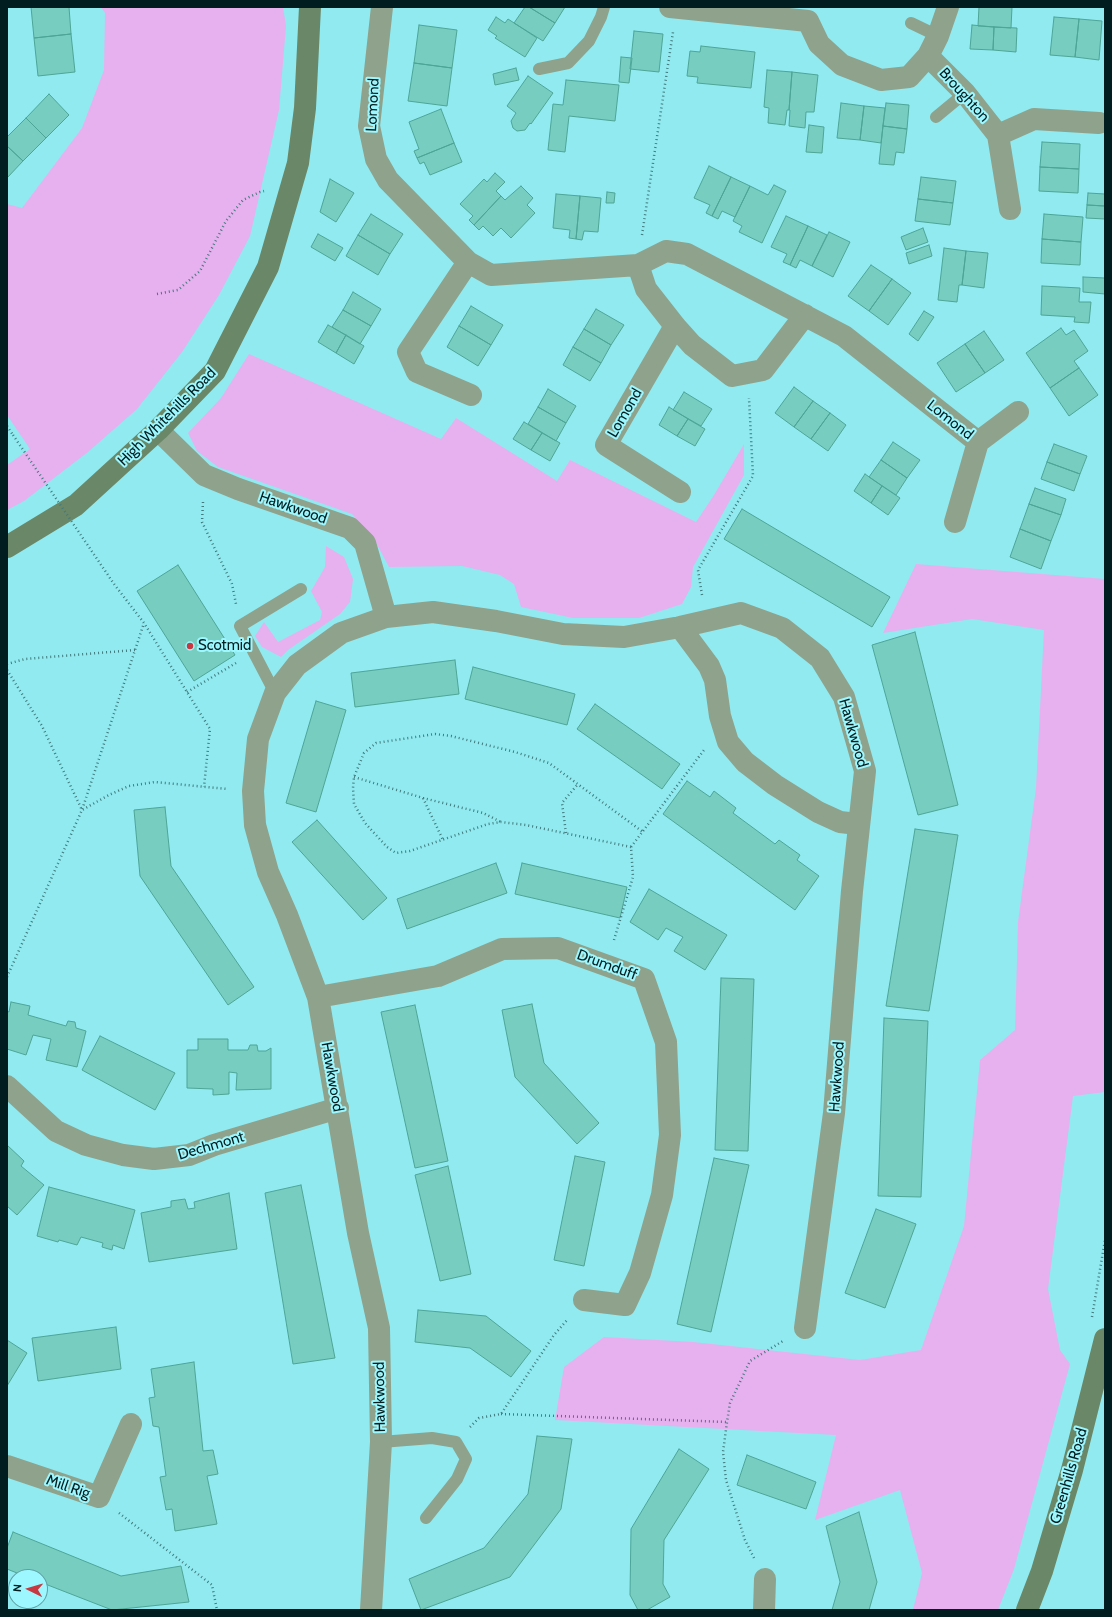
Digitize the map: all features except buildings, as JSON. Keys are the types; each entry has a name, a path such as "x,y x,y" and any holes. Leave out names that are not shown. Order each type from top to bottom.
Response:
{"street":[{"name":"High Whitehills Road","path":"7,547 76,505 158,430 215,371 268,267 298,164 305,108 310,7"},
{"name":"Lomond","path":"382,7 369,126 376,159 388,180 468,262 491,275 638,265 666,251 687,254 844,336 978,442"},
{"name":"Broughton","path":"676,8 812,14 819,44 842,65 881,80 909,77 928,56 938,36 948,7"},
{"name":"Broughton","path":"928,56 965,93 998,135 1010,209"},
{"name":"Broughton","path":"998,135 1034,119 1099,122"},
{"path":"468,262 408,352 417,372 471,395"},
{"path":"638,265 646,289 675,326 692,344 732,376 764,370 805,315"},
{"name":"Lomond","path":"675,326 606,445 680,492"},
{"name":"Lomond","path":"955,522 978,442 1018,412"},
{"name":"Hawkwood","path":"158,430 204,474 238,489 350,528 365,543 386,617"},
{"name":"Hawkwood","path":"372,1610 381,1442 379,1328 358,1233 318,997 287,916 268,872 255,825 253,790 258,739 275,693 297,665 341,632 386,617 433,612 496,621 563,634 624,637 680,627 741,613 782,628 820,658 844,697 865,771 858,824 834,1113 806,1328"},
{"path":"680,627 709,666 715,680 720,716 728,742 745,762 775,785 818,812 840,822 858,824"},
{"name":"Drumduff","path":"318,997 438,976 502,949 558,948 644,979 666,1042 670,1135 662,1195 640,1273 625,1305 584,1300"},
{"name":"Dechmont","path":"7,1086 56,1131 86,1145 123,1155 154,1159 189,1155 214,1145 338,1108"},
{"name":"Greenhills Road","path":"1027,1610 1042,1571 1072,1470 1105,1339"},
{"name":"Mill Rig","path":"7,1466 99,1498 131,1424"},
{"path":"764,1610 765,1579"}],"lane":[{"path":"540,69 568,63 589,41 601,17 604,7"},
{"path":"911,23 938,36"},
{"path":"936,117 965,93"},
{"path":"275,693 240,626 300,589"},
{"path":"381,1442 432,1438 456,1442 466,1459 457,1479 426,1518"}],"path":[{"path":"638,265 676,8"},
{"path":"157,294 178,290 200,271 226,221 243,200 260,192 290,190"},
{"path":"706,621 698,570 753,476 748,373"},
{"path":"7,426 114,584 144,623 210,729 204,787"},
{"path":"204,474 202,522 232,584 240,626"},
{"path":"7,977 82,810 144,623"},
{"path":"7,664 25,659 135,650"},
{"path":"187,692 254,653"},
{"path":"7,670 42,726 82,810"},
{"path":"607,966 633,877 631,847 713,738 720,716"},
{"path":"631,847 526,825 501,822 488,824 410,851 396,853 387,847 365,823 354,804 354,778 364,753 376,743 434,734 466,739 549,763 643,832"},
{"path":"354,778 423,798 483,813 501,822"},
{"path":"82,810 129,786 155,782 253,790"},
{"path":"566,833 562,803 578,784"},
{"path":"423,798 443,840"},
{"path":"501,1414 554,1335 584,1300"},
{"path":"765,1579 745,1540 726,1480 723,1452 730,1403 750,1361 806,1328"},
{"path":"456,1442 479,1418 501,1414 727,1422"},
{"path":"99,1498 212,1585 217,1610"}],"shaded area":[{"path":"101,7 283,7 286,26 279,110 250,236 219,295 182,352 137,409 88,452 24,501 7,510 7,465 30,449 7,415 7,204 22,208 82,128 104,70 105,13"},
{"path":"249,354 441,439 456,418 557,481 570,460 696,522 744,444 744,475 693,567 691,587 682,604 639,618 573,618 521,607 514,584 500,575 462,566 389,567 373,537 352,514 218,467 197,451 188,433 221,398"},
{"path":"326,546 344,557 353,579 350,602 340,614 288,650 281,657 262,647 255,636 264,622 278,642 320,620 322,612 311,591 325,567"},
{"path":"916,564 1105,579 1105,1092 1073,1096 1048,1289 1060,1350 1070,1364 1014,1569 998,1610 913,1610 922,1573 900,1490 815,1520 836,1435 555,1420 564,1367 604,1337 693,1342 860,1360 921,1350 964,1226 980,1060 1015,1030 1018,922 1036,788 1044,630 972,619 883,633"}],"place":[{"name":"Scotmid","path":"190,646"}]}
